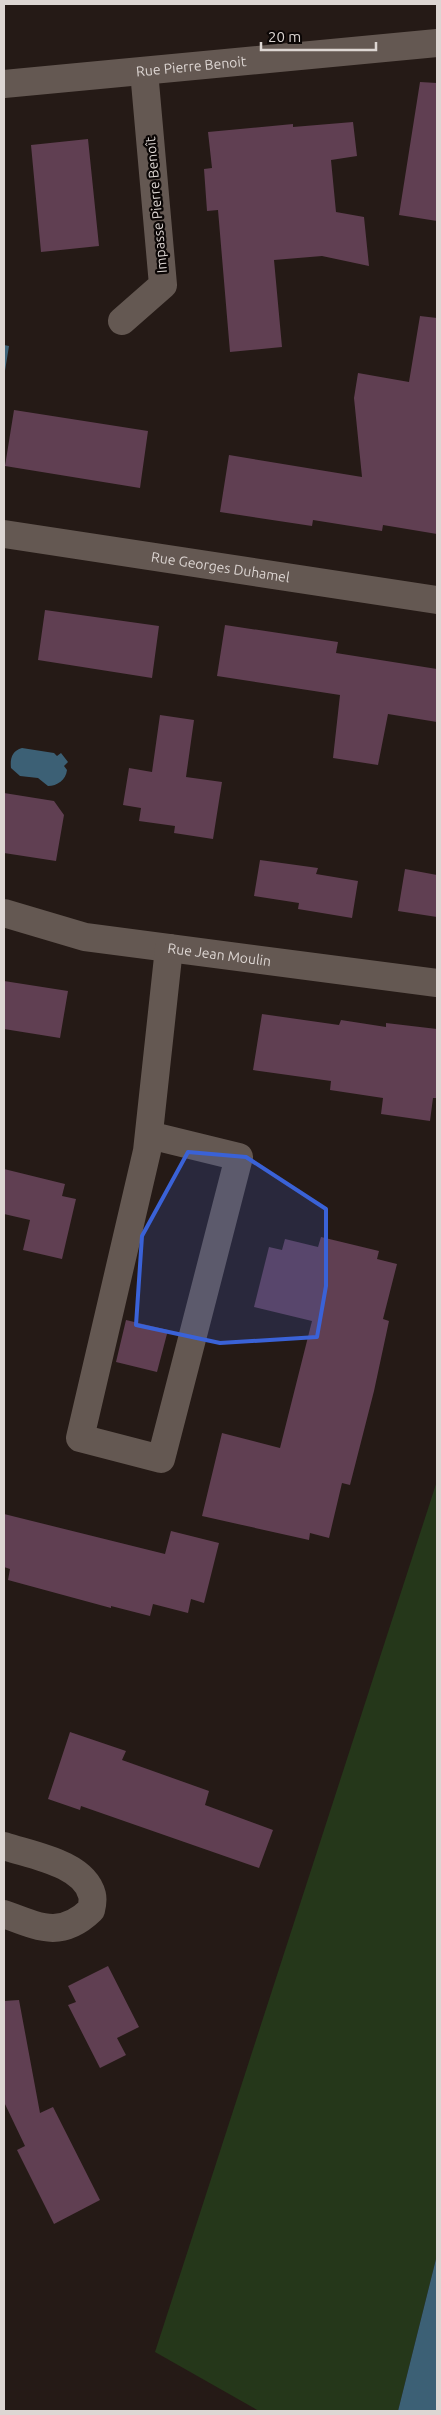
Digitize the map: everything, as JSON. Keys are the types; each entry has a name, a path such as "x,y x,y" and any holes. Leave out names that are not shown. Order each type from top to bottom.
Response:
{"street":[{"name":"Rue Pierre Benoit","path":"4,84 437,43"},
{"name":"Impasse Pierre Benoît","path":"122,321 163,285 144,70"},
{"name":"Rue Georges Duhamel","path":"4,534 437,600"},
{"name":"Rue Jean Moulin","path":"4,913 85,937 437,983"},
{"path":"149,1135 239,1157 161,1459 80,1438 149,1135 169,948"},
{"path":"4,1846 68,1867 84,1880 92,1895 92,1910 80,1922 64,1928 46,1929 4,1914"}],"highlighted area":[{"path":"188,1152 246,1157 326,1209 326,1286 317,1337 220,1343 136,1325 142,1236"}],"green space":[{"path":"437,1481 437,2255 398,2411 259,2411 155,2352"}],"water":[{"path":"4,345 9,346 4,377"},
{"path":"22,748 54,753 57,756 61,753 68,762 64,766 67,770 63,779 58,784 48,786 38,778 20,776 11,768 11,761 12,755"},
{"path":"437,2255 437,2411 398,2411"}],"building":[{"path":"420,82 437,83 437,221 399,215"},
{"path":"353,122 357,156 331,160 336,212 364,217 369,266 322,256 274,260 282,347 230,352 218,210 207,211 204,169 212,168 208,132 293,124 293,127"},
{"path":"88,139 99,246 41,252 31,145"},
{"path":"420,316 437,318 437,534 383,525 382,531 313,520 312,526 220,512 229,455 362,477 354,398 358,373 409,382"},
{"path":"14,410 148,431 140,488 5,466"},
{"path":"45,610 159,626 152,678 38,660"},
{"path":"225,625 338,642 336,653 437,669 437,722 388,714 378,765 333,758 340,695 217,676"},
{"path":"160,715 194,720 186,777 222,782 213,839 174,833 175,826 139,821 141,808 123,805 129,768 152,772"},
{"path":"4,793 54,801 64,815 56,861 4,853"},
{"path":"260,860 318,868 316,874 358,881 352,918 298,909 299,903 254,896"},
{"path":"405,869 437,875 437,917 398,911"},
{"path":"4,981 68,991 60,1038 4,1029"},
{"path":"262,1014 339,1025 341,1020 386,1027 386,1023 437,1029 437,1098 433,1098 430,1121 381,1114 383,1098 330,1090 331,1081 253,1070"},
{"path":"4,1169 65,1184 62,1196 76,1199 62,1259 23,1250 30,1220 4,1214"},
{"path":"321,1237 379,1251 377,1259 397,1264 383,1319 389,1321 374,1391 350,1485 342,1483 329,1538 310,1533 309,1540 202,1516 222,1433 280,1448 312,1321 254,1307 269,1247 282,1250 285,1239 318,1247"},
{"path":"126,1320 168,1330 157,1372 116,1362"},
{"path":"4,1514 165,1554 171,1531 219,1543 204,1603 191,1599 188,1613 153,1604 150,1616 111,1606 111,1608 8,1580 10,1569 4,1567"},
{"path":"70,1732 126,1751 122,1760 209,1791 205,1805 273,1830 259,1868 81,1806 80,1810 48,1799"},
{"path":"108,1966 139,2027 117,2038 126,2055 100,2068 68,2005 76,2002 68,1986"},
{"path":"19,2000 40,2113 53,2107 100,2200 54,2224 17,2150 25,2146 4,2102 4,2001"}]}
